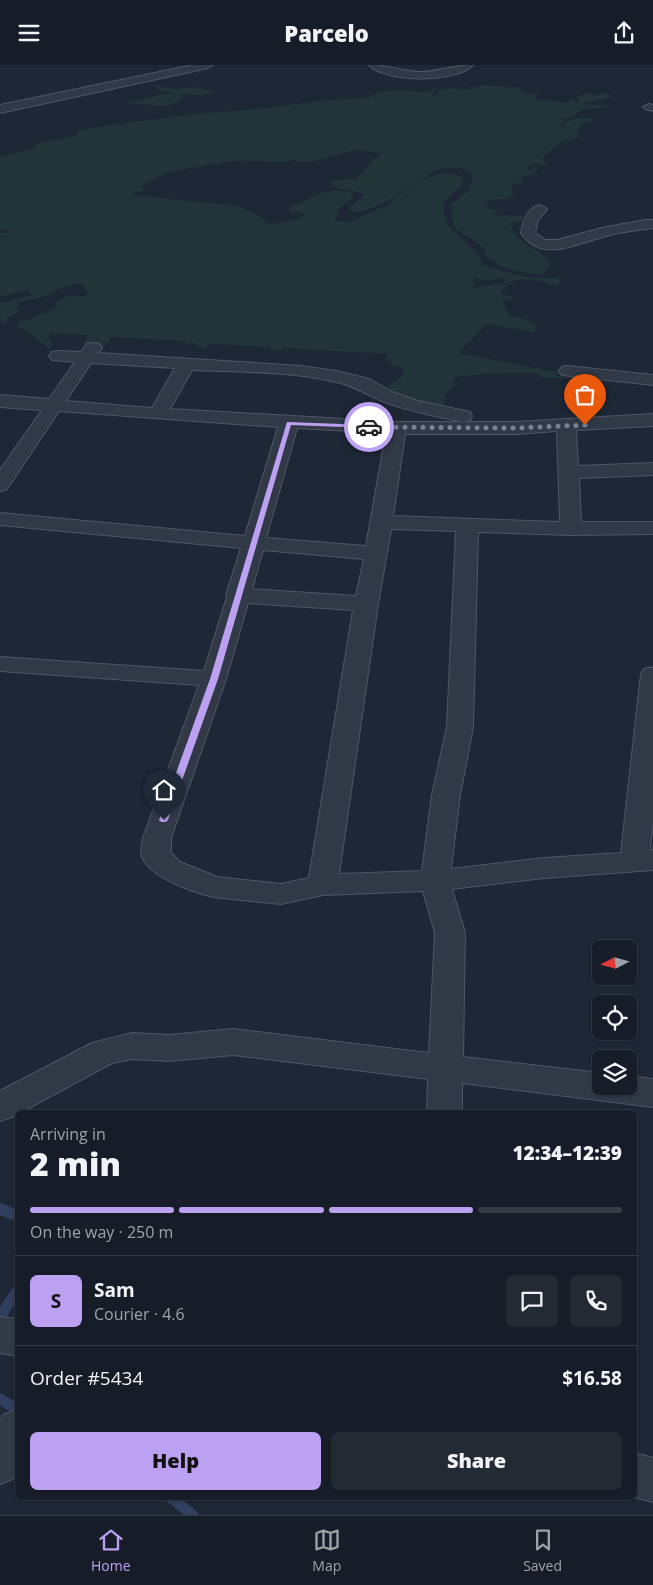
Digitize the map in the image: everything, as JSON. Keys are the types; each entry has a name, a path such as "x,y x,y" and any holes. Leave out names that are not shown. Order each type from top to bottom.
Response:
{"street":[{"path":"173,65 185,71"},
{"path":"0,109 208,65"},
{"path":"374,65 390,72 418,74 451,72 468,65"},
{"path":"540,209 531,219 528,233 532,239 550,245 599,233 653,224"},
{"path":"58,356 90,353 184,359 204,365 336,375 363,383 413,406 453,415 484,418 546,417 605,423"},
{"path":"0,485 90,353"},
{"path":"158,414 184,359"},
{"path":"568,371 653,380"},
{"path":"0,401 289,423 396,428 566,426 653,420"},
{"path":"289,423 237,595 214,679 157,838 156,856 170,869 213,887 281,894 323,885 435,881 644,860 653,674"},
{"path":"566,426 571,529"},
{"path":"323,885 374,553 382,522 396,428"},
{"path":"568,472 653,469"},
{"path":"0,519 374,553"},
{"path":"382,522 571,529 653,527"},
{"path":"444,1110 450,933 435,881 446,795 460,727 467,526"},
{"path":"237,595 366,604"},
{"path":"0,664 214,679"},
{"path":"0,1107 104,1052 132,1047 169,1048 233,1042 653,1093"},
{"path":"0,1335 15,1338"},
{"path":"0,1463 15,1436"},
{"path":"637,1475 653,1479"}],"green space":[{"path":"482,85 522,88 525,90 520,89 522,92 540,95 533,99 569,103 571,100 579,102 578,96 587,93 597,95 602,93 616,96 582,104 608,107 578,110 581,111 573,117 560,119 567,120 558,125 565,128 564,123 576,118 592,118 594,121 583,123 576,132 580,135 578,136 580,138 563,142 549,151 541,160 546,161 546,165 532,164 535,166 529,166 527,168 529,170 539,167 533,174 522,177 522,181 512,185 514,187 511,190 512,193 516,194 515,196 507,197 509,199 488,200 486,204 489,207 488,209 497,210 493,215 523,216 523,221 509,223 518,238 548,259 549,266 551,266 546,269 546,272 543,271 545,273 524,273 500,266 493,259 489,259 483,247 456,229 452,220 452,204 471,188 469,186 473,177 471,173 462,169 462,167 446,168 433,172 380,205 359,212 350,211 349,208 364,195 363,193 338,188 330,183 333,180 356,179 381,153 355,150 313,162 296,162 297,160 290,160 291,162 236,161 207,165 169,172 141,186 146,191 131,195 238,206 267,221 266,223 276,223 292,221 306,214 291,211 288,208 319,194 343,191 352,193 354,197 337,210 339,213 334,221 348,222 391,204 389,203 414,185 434,175 443,173 453,174 462,178 462,185 444,201 445,217 449,227 473,249 484,265 520,276 555,278 561,281 558,286 532,280 513,281 508,284 503,283 505,279 501,278 492,279 492,281 473,279 475,281 473,283 474,286 470,289 492,285 506,285 500,290 500,293 514,298 502,300 509,316 529,320 531,323 536,324 537,329 532,332 486,324 458,354 565,374 553,376 574,378 540,378 539,373 517,373 454,378 455,380 451,382 455,385 444,396 445,405 428,405 389,392 388,386 401,378 404,369 391,364 392,361 387,361 388,354 283,348 282,351 270,350 271,347 208,344 206,348 195,346 196,343 186,343 186,341 111,337 104,348 94,348 84,352 84,343 89,335 51,333 48,338 53,344 49,349 29,332 16,326 23,320 27,321 58,307 56,303 71,295 84,297 89,292 84,289 86,288 84,287 85,285 76,283 48,294 54,296 19,302 16,308 20,310 6,319 5,323 0,321 0,302 9,302 29,296 31,294 28,291 32,290 0,296 0,233 9,232 7,230 0,230 0,157 35,148 39,143 75,136 79,131 90,128 202,113 259,109 327,100 371,98 368,96 391,91 429,92 430,89 436,91 430,94 439,96 437,91 448,88 474,90 467,87"},
{"path":"153,86 175,89 196,87 216,92 201,95 180,94 183,98 170,105 126,103 162,95 177,94 162,91"}],"waterway":[{"path":"0,1209 15,1215"},
{"path":"0,1317 15,1294"},
{"path":"0,1399 15,1408"},
{"path":"174,1500 193,1515"}],"way so far":[{"path":"369,427 516,428 585,425"}],"route":[{"path":"164,820 214,679 237,595 289,423 369,427"}]}
